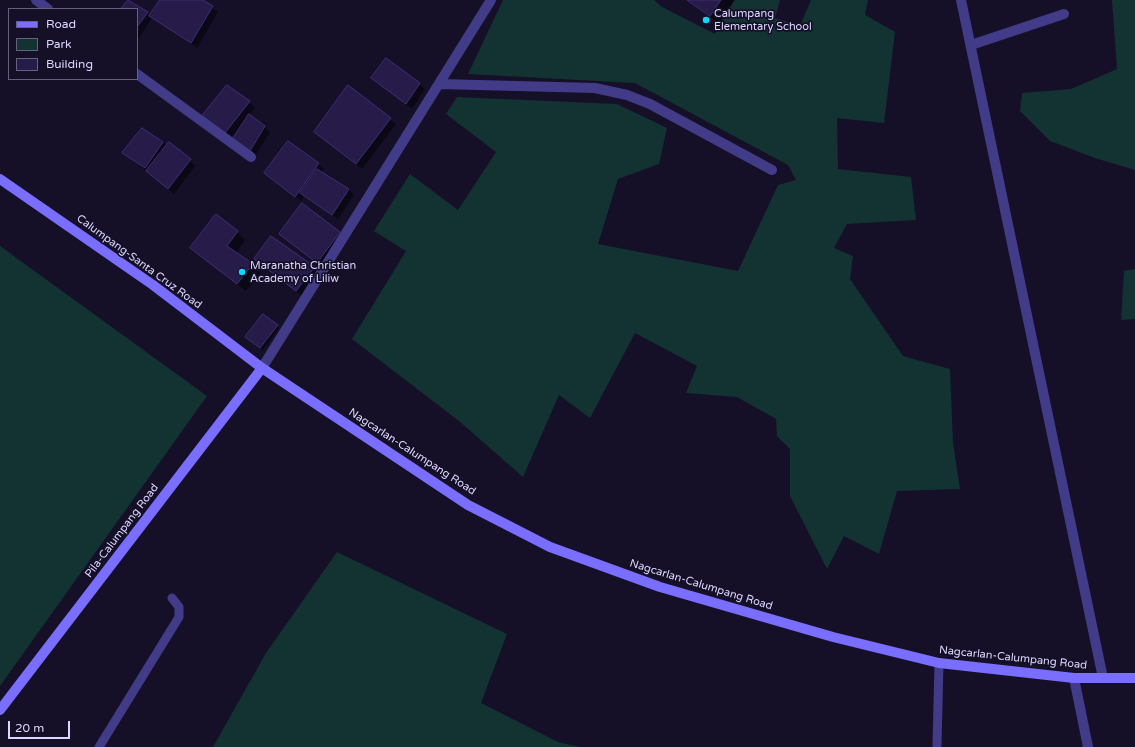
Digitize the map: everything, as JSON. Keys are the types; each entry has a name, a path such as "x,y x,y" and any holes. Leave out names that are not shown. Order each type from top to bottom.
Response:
{"main road":[{"name":"Calumpang-Santa Cruz Road","path":"0,179 153,285 262,368"},
{"name":"Nagcarlan-Calumpang Road","path":"262,368 468,505 550,547 660,587 833,637 939,663 1074,678 1135,678"},
{"name":"Pila-Calumpang Road","path":"0,710 262,368"}],"street":[{"path":"36,0 47,8"},
{"path":"262,368 491,0"},
{"path":"961,0 1103,678"},
{"path":"971,46 1064,14"},
{"path":"138,75 251,157"},
{"path":"439,84 595,88 627,95 650,104 772,170"},
{"path":"1074,678 1088,747"}],"lane":[{"path":"99,747 179,617 179,607 172,598"},
{"path":"937,745 939,663"}],"green space":[{"path":"503,0 654,0 662,7 715,34 734,0 780,0 775,18 800,26 811,0 868,0 865,15 895,32 884,123 837,118 838,169 911,177 916,220 847,224 834,248 853,256 850,279 903,356 950,369 953,443 960,489 897,491 879,554 844,536 827,569 790,496 790,449 777,436 776,419 737,397 686,393 697,366 635,333 590,418 559,395 523,477 459,421 352,339 406,251 374,231 410,174 458,210 496,152 446,114 457,97 617,104 667,128 659,164 618,179 598,244 738,271 778,185 796,180 788,165 635,83 468,74"},
{"path":"1112,0 1135,0 1135,170 1095,158 1050,141 1020,111 1022,93 1071,89 1117,69"},
{"path":"0,246 207,396 0,686"},
{"path":"1135,269 1135,319 1121,320 1124,271"},
{"path":"337,552 507,634 481,703 558,742 580,747 213,747 266,653"}],"building":[{"path":"128,0 148,12 138,26 138,8 122,8"},
{"path":"160,0 203,0 213,6 191,43 149,16"},
{"path":"687,0 721,0 710,16"},
{"path":"386,58 420,83 406,104 371,78"},
{"path":"227,85 250,101 225,133 202,116"},
{"path":"348,85 391,118 356,164 314,132"},
{"path":"249,114 265,126 250,151 232,140"},
{"path":"142,128 163,142 145,168 122,153"},
{"path":"288,141 319,163 295,197 264,173"},
{"path":"169,142 191,159 168,189 146,171"},
{"path":"317,169 349,189 332,215 300,193"},
{"path":"302,203 340,232 317,263 279,234"},
{"path":"216,214 238,231 227,246 253,264 237,284 190,248"},
{"path":"271,236 315,267 296,291 254,259"},
{"path":"263,314 278,325 260,348 245,337"}],"place":[{"name":"Calumpang Elementary School","path":"706,20"},
{"name":"Maranatha Christian Academy of Liliw","path":"242,272"}]}
